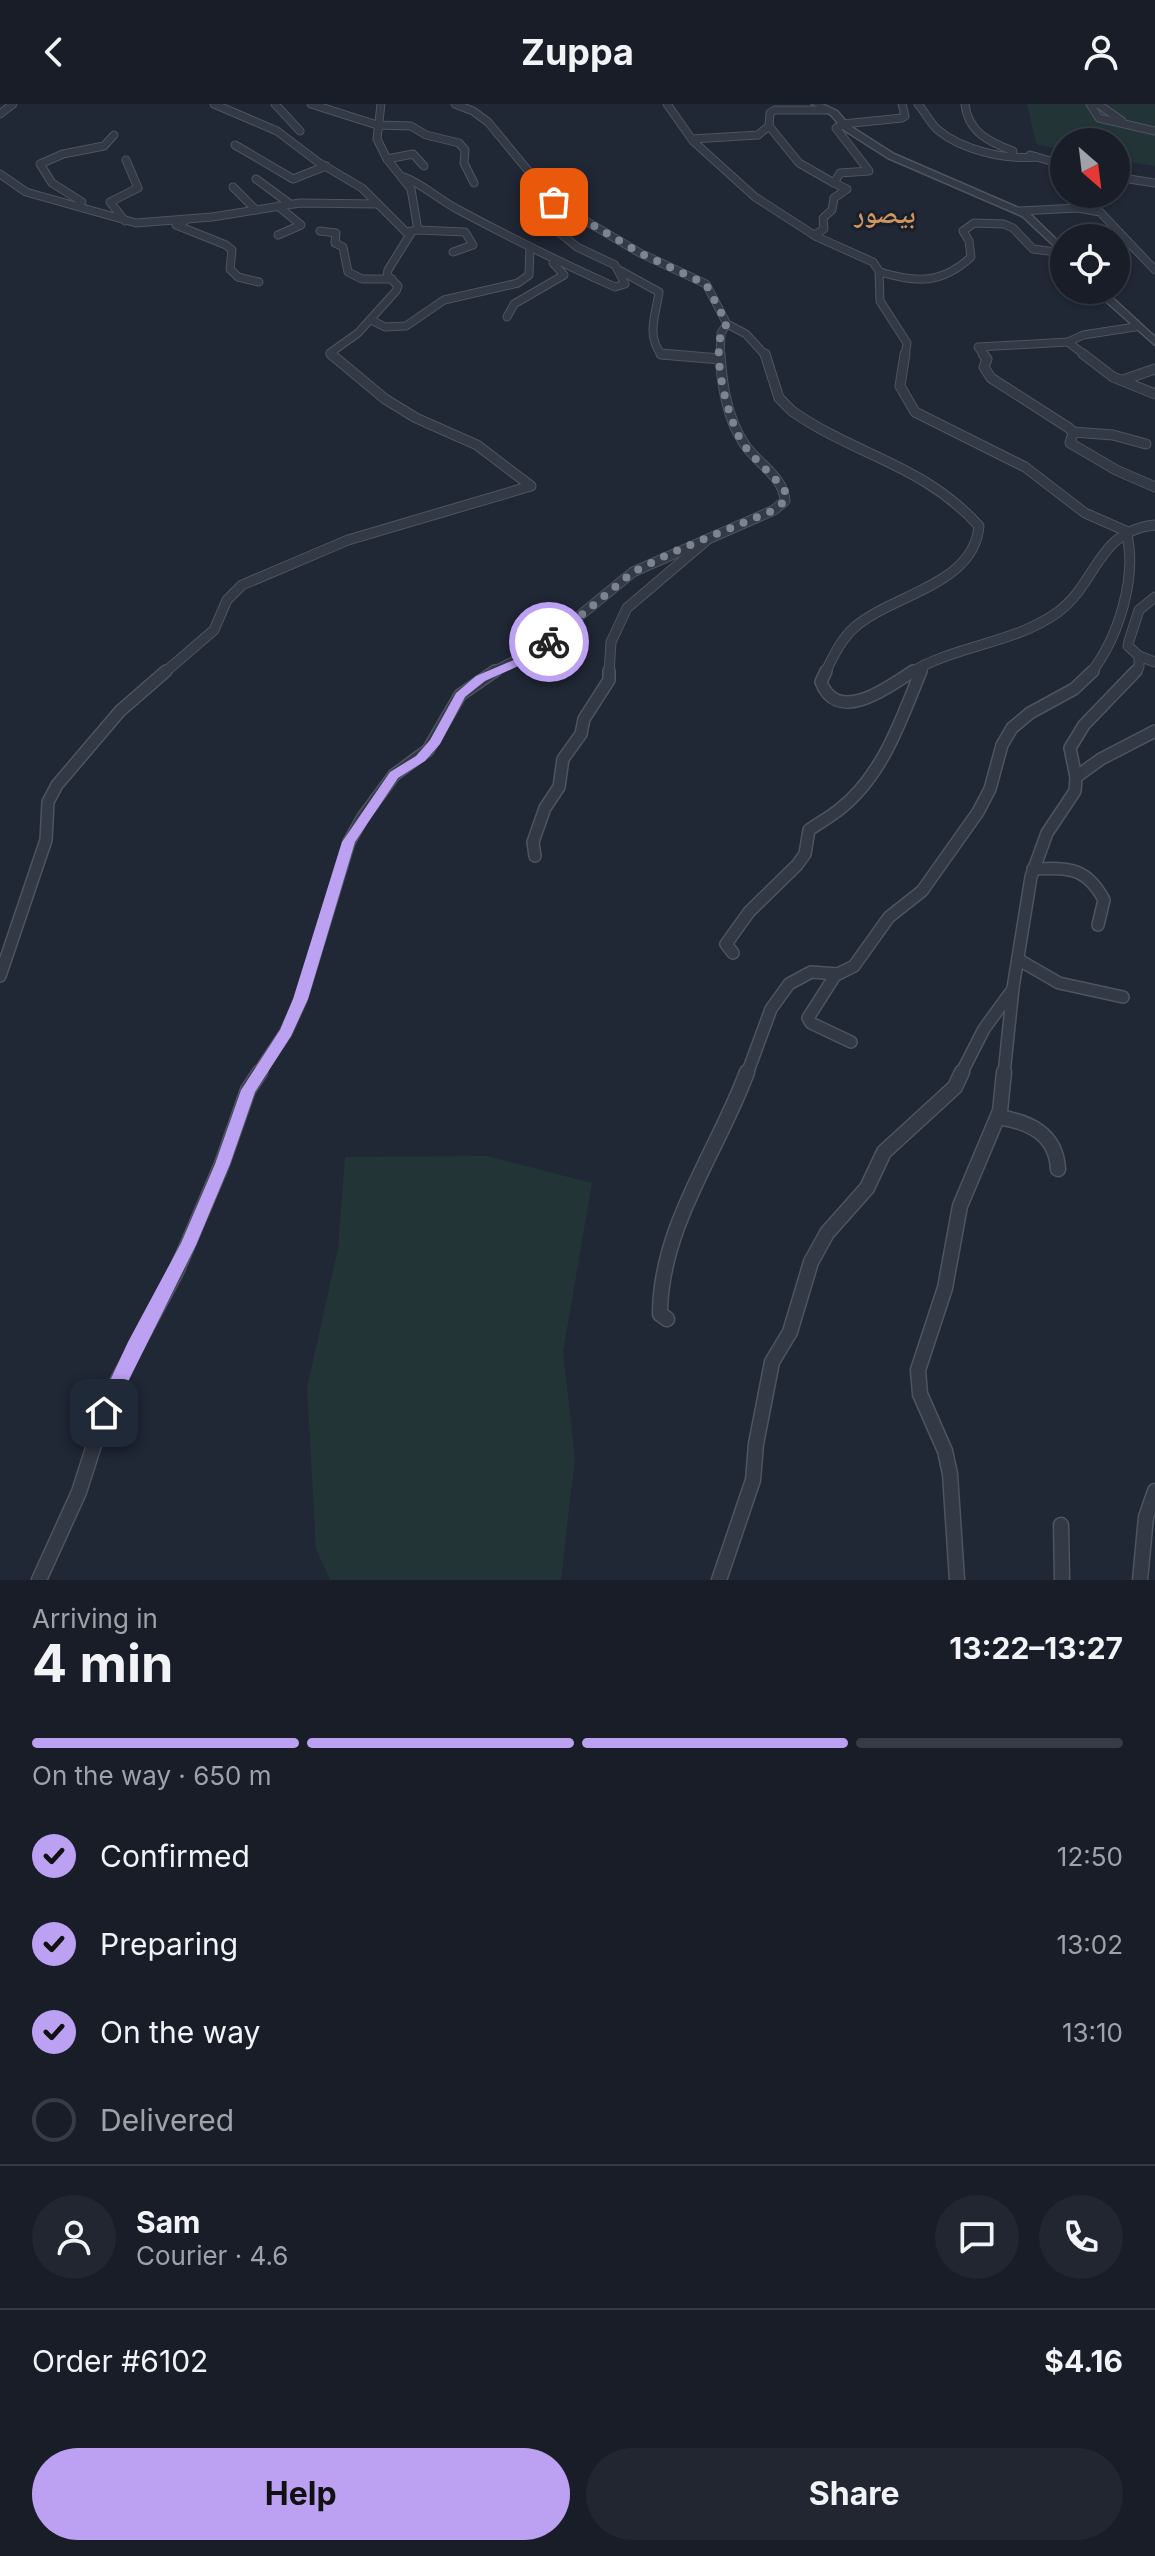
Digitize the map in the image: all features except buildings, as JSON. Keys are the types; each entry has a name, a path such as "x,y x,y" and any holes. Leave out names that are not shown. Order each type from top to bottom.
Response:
{"street":[{"path":"0,114 13,104"},
{"path":"214,104 271,127 353,182 390,213 406,232 465,232 473,245 453,252"},
{"path":"275,104 300,131"},
{"path":"311,104 377,125 401,124 459,143 465,150 464,163 474,183"},
{"path":"0,976 46,840 48,802 57,785 120,711 214,630 227,600 242,585 296,564 335,544 531,486 477,445 416,418 385,399 330,353 371,320 396,291 398,286 387,275 388,270 415,231 415,199 404,177 387,159 377,139 381,104"},
{"path":"455,104 473,111 488,122 554,202 640,253 706,284 727,324"},
{"path":"667,104 692,139 749,192 814,235 865,257 880,272 911,281 939,281 971,257 968,239 963,231 968,225 978,223 1007,225 1033,249 1050,251"},
{"path":"816,104 833,109 843,124 902,161 1019,211 1035,221 1050,238"},
{"path":"834,183 842,172 869,171 854,151 844,144 836,128 843,124 902,118 905,116 902,104"},
{"path":"918,104 936,128 950,137 1000,154 1036,157"},
{"path":"965,104 967,120 979,135 1006,148 1050,161"},
{"path":"1090,104 1097,117 1155,131"},
{"path":"1098,104 1129,125"},
{"path":"814,235 824,229 823,218 832,210 834,198 847,189 799,163 769,126 770,113 775,110 833,109"},
{"path":"692,139 760,134 769,126"},
{"path":"91,210 52,183 40,164 63,154 104,146 114,135"},
{"path":"235,145 293,179 326,166"},
{"path":"387,159 413,154 424,166"},
{"path":"126,160 138,188 110,202 126,221"},
{"path":"0,174 26,192 126,221 185,220 290,204 377,204"},
{"path":"404,177 421,184 447,204 530,248 615,287 625,284 619,270"},
{"path":"256,179 290,204"},
{"path":"1130,179 1155,183"},
{"path":"233,187 256,210"},
{"path":"278,206 301,225 278,235"},
{"path":"1019,211 1074,208 1097,211 1105,215 1155,270"},
{"path":"533,211 577,247 611,262 619,270 659,292 651,333 654,346 661,354 720,359"},
{"path":"185,220 176,225 193,235 223,242 232,250 230,269 238,277 259,282"},
{"path":"320,231 336,233 335,243 343,247 348,272 362,279 392,279"},
{"path":"371,320 385,327 406,326 444,300 518,283 529,275 530,248"},
{"path":"507,317 514,304 565,274 540,253"},
{"path":"1140,257 1155,256"},
{"path":"880,272 878,296 907,343 899,381 908,405 927,419 1025,467 1085,513 1126,531 1155,525"},
{"path":"1112,304 1155,342"},
{"path":"39,1580 79,1492 110,1395 188,1245 222,1164 248,1090 286,1032 301,999 349,842 363,817 394,775 428,750 460,695 481,678 539,649 633,572 774,510 785,501 786,493 740,440 724,392 720,336 727,324"},
{"path":"727,324 737,326 763,352 770,363 777,397 789,410 850,443 922,475 938,486 979,526 979,540 959,566 856,626 839,646 821,682 823,690 831,697 860,701 924,664 1017,631 1057,612 1074,597 1126,531"},
{"path":"1135,327 1083,335 1068,342 978,347 987,360 984,367 991,378 1073,432 1113,435 1146,444"},
{"path":"1068,342 1109,374 1155,394"},
{"path":"1123,380 1155,369"},
{"path":"1073,432 1068,439 1072,444 1116,470 1155,487"},
{"path":"667,1319 660,1314 658,1302 669,1256 707,1155 740,1092 759,1033 777,999 794,979 811,971 836,974 852,968 878,937 892,914 918,897 988,794 1005,737 1022,719 1063,697 1092,673 1118,615 1131,560 1131,544 1126,531"},
{"path":"535,856 533,842 536,831 545,808 559,787 563,759 581,734 584,719 609,680 611,642 627,608 711,537"},
{"path":"1155,597 1139,610 1128,646 1139,656 1155,662"},
{"path":"957,1580 950,1474 945,1451 920,1394 918,1370 945,1288 960,1206 998,1117 1013,988 1033,869 1047,833 1075,791 1076,777 1070,748 1081,726 1132,678 1139,667 1139,656"},
{"path":"733,953 726,944 733,931 797,865 805,854 809,830 843,807 872,776 886,754 924,664"},
{"path":"1076,777 1101,759 1155,731"},
{"path":"1033,869 1075,870 1092,877 1104,900 1098,925"},
{"path":"1019,960 1059,983 1123,997"},
{"path":"836,974 809,1021 851,1042"},
{"path":"719,1580 753,1480 756,1444 772,1362 790,1332 811,1262 827,1233 867,1188 884,1152 955,1087 984,1029 1013,988"},
{"path":"998,1117 1043,1131 1059,1159 1058,1169"},
{"path":"1140,1580 1146,1517 1155,1491"},
{"path":"1061,1525 1062,1580"}],"shaded area":[{"path":"1027,104 1155,104 1155,166 1130,162 1130,128 1050,128 1050,147 1036,144"},
{"path":"487,1156 592,1183 563,1352 575,1458 561,1580 330,1580 316,1549 307,1388 338,1248 345,1157"}],"way so far":[{"path":"549,642 633,572 774,510 785,501 786,493 740,440 719,374 719,342 722,328 727,324 706,284 668,269 554,202"}],"district":[{"name":"بيصور","path":"885,214"}],"route":[{"path":"104,1413 134,1347 176,1272 222,1164 248,1090 286,1032 301,999 349,842 363,817 394,775 420,758 435,742 460,695 481,678 520,661 549,642"}]}
